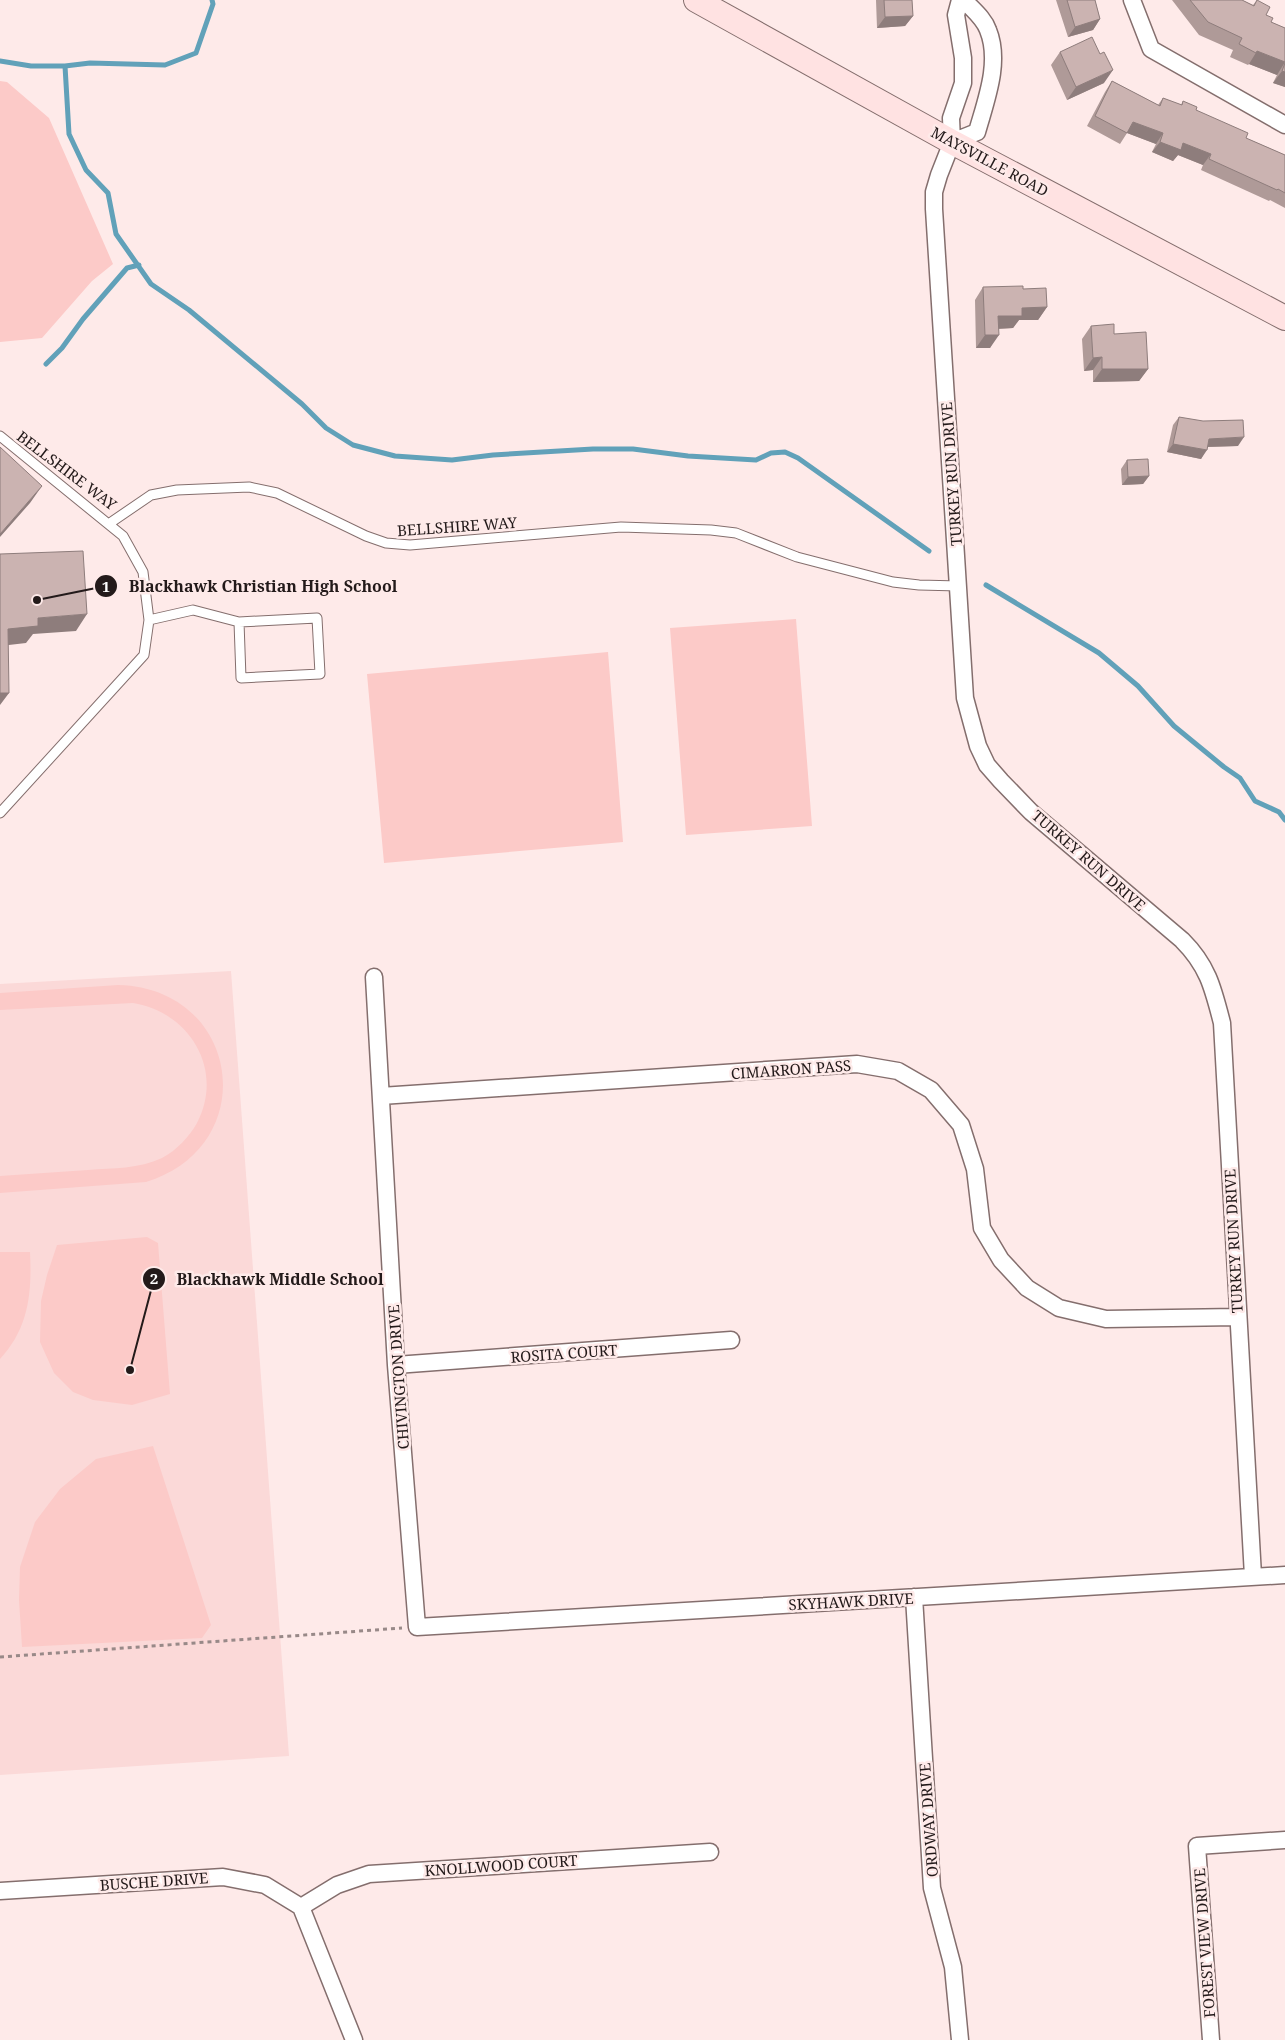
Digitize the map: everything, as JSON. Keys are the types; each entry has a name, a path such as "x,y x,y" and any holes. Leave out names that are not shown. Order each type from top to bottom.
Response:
{"main road":[{"name":"MAYSVILLE ROAD","path":"696,0 952,142 1285,318"}],"street":[{"path":"960,0 956,15 963,58 963,82 951,118 952,142 977,132 993,65 992,45 988,29 964,0"},
{"path":"1132,0 1151,49 1285,125"},
{"name":"TURKEY RUN DRIVE","path":"952,142 938,175 934,192 934,209 965,698 978,746 987,765 1031,812 1182,940 1196,954 1207,972 1222,1023 1253,1576"},
{"name":"CHIVINGTON DRIVE","path":"374,978 396,1365 417,1627"},
{"name":"CIMARRON PASS","path":"381,1096 857,1064 898,1072 930,1090 962,1125 975,1169 982,1228 1000,1260 1027,1288 1059,1308 1106,1319 1237,1317"},
{"name":"ROSITA COURT","path":"396,1365 731,1340"},
{"name":"SKYHAWK DRIVE","path":"417,1627 1285,1575"},
{"name":"ORDWAY DRIVE","path":"914,1597 932,1888 953,1967 960,2040"},
{"name":"FOREST VIEW DRIVE","path":"1211,2040 1196,1846 1285,1840"},
{"name":"KNOLLWOOD COURT","path":"301,1907 337,1885 369,1874 710,1852"},
{"name":"BUSCHE DRIVE","path":"0,1892 223,1877 265,1885 301,1907"},
{"path":"301,1907 354,2040"}],"lane":[{"name":"BELLSHIRE WAY","path":"0,436 110,523 151,495 176,490 249,487 277,493 349,529 386,543 410,545 621,527 711,530 736,533 797,557 893,582 959,586"},
{"path":"0,813 144,655 149,620 143,572 123,536 110,523"},
{"path":"149,620 193,610 239,622 318,618 320,674 241,678 239,622"}],"path":[{"path":"0,1657 417,1627"}],"shaded area":[{"path":"0,81 7,82 49,118 113,264 92,281 42,338 0,342"},
{"path":"796,619 812,826 686,835 670,628"},
{"path":"608,652 623,842 384,863 367,674"},
{"path":"231,971 289,1756 0,1775 0,984"},
{"path":"118,985 159,993 191,1012 212,1039 222,1071 221,1105 208,1136 183,1163 146,1182 0,1193 0,1176 126,1167 153,1162 178,1147 197,1123 205,1103 207,1083 204,1064 197,1046 171,1018 153,1009 133,1003 0,1010 0,993"},
{"path":"147,1237 158,1243 170,1394 132,1405 93,1400 73,1392 54,1373 40,1342 41,1301 57,1245"},
{"path":"0,1252 30,1252 30,1281 27,1309 17,1335 0,1359"},
{"path":"153,1446 211,1625 202,1638 22,1647 19,1600 20,1567 35,1522 60,1489 96,1459"}],"building":[{"path":"884,0 912,0 913,16 885,17"},
{"path":"1067,0 1095,0 1100,19 1075,27"},
{"path":"1190,0 1242,0 1254,6 1257,0 1270,7 1266,15 1273,18 1271,22 1285,28 1285,62 1257,51 1256,53 1239,44 1242,38 1208,22"},
{"path":"1092,37 1100,54 1104,52 1113,70 1076,87 1060,52"},
{"path":"1112,81 1160,106 1163,98 1182,105 1183,101 1197,107 1196,110 1248,133 1246,138 1285,155 1285,193 1209,159 1211,154 1183,143 1181,150 1160,142 1163,133 1133,122 1127,133 1095,116"},
{"path":"1023,286 1023,289 1046,288 1047,307 1022,308 1022,316 998,316 999,335 985,335 983,287"},
{"path":"1114,324 1114,334 1146,332 1148,369 1102,369 1102,357 1093,358 1091,326"},
{"path":"1179,417 1203,421 1243,420 1244,437 1209,439 1207,450 1173,444"},
{"path":"0,447 42,486 0,534"},
{"path":"1148,459 1149,476 1128,477 1127,460"},
{"path":"83,551 87,614 38,618 38,626 8,629 9,693 0,693 0,554"}],"waterway":[{"path":"0,61 31,66 65,66 90,63 165,65 196,53 213,4 212,0"},
{"path":"65,66 69,134 86,170 108,193 116,234 151,284 189,310 302,404 326,428 353,445 395,456 452,460 493,455 593,449 633,449 688,456 756,460 771,453 785,452 798,458 929,551"},
{"path":"46,364 62,348 83,319 127,268 139,265"},
{"path":"986,585 1099,653 1138,686 1174,726 1240,778 1255,801 1279,812 1285,820"}],"place":[{"name":"Blackhawk Christian High School","path":"37,600"},
{"name":"Blackhawk Middle School","path":"130,1370"}]}
